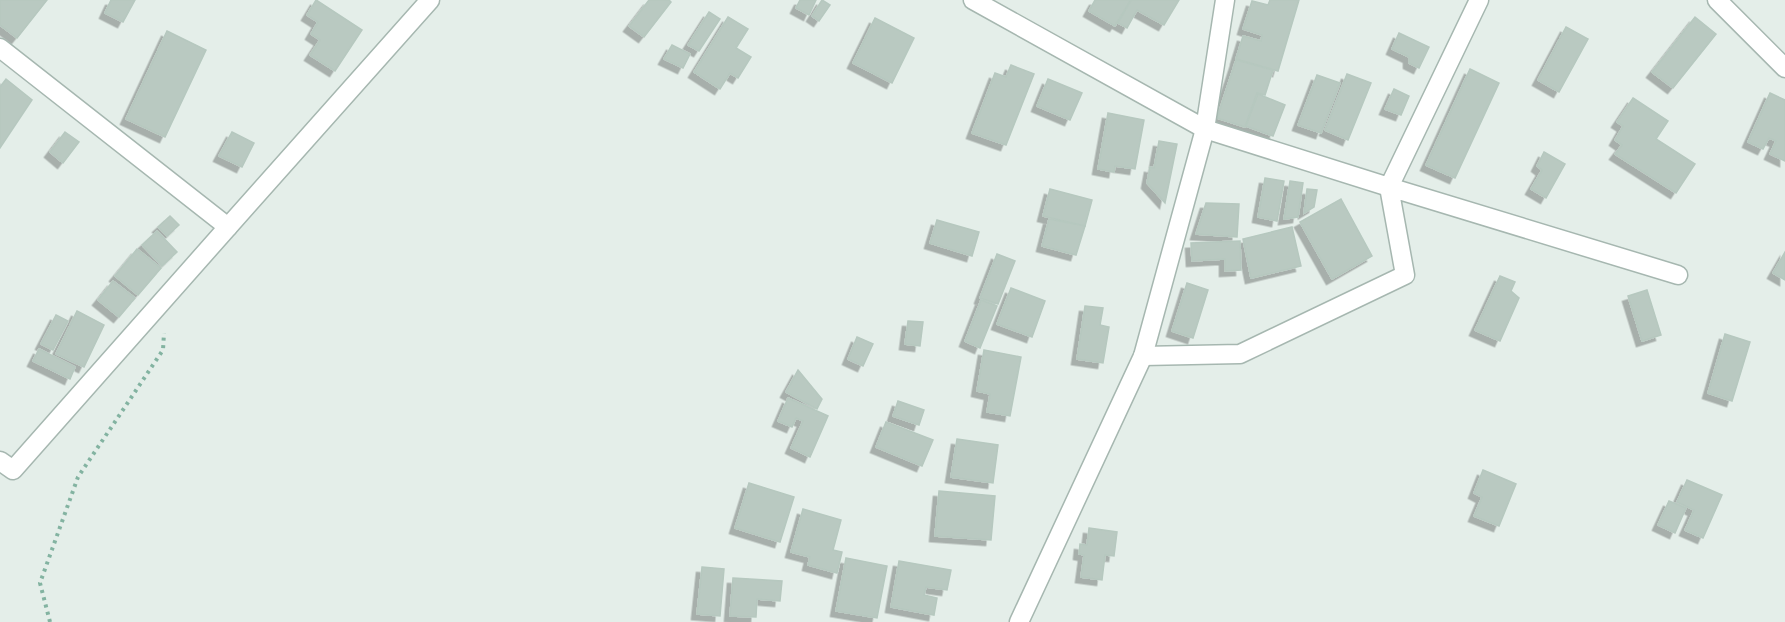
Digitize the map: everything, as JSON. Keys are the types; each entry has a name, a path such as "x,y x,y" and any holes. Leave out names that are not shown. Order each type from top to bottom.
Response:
{"street":[{"path":"0,461 13,470 430,0"},
{"path":"973,0 1205,129 1678,275"},
{"path":"1019,622 1143,356 1205,129 1225,0"},
{"path":"1143,356 1240,354 1406,275 1389,187 1479,0"},
{"path":"1717,0 1785,68"},
{"path":"0,48 228,227"}],"path":[{"path":"50,622 40,583 78,477 163,350 167,296"}],"building":[{"path":"0,0 47,0 17,38 0,25"},
{"path":"111,0 135,0 123,22 105,13"},
{"path":"316,0 362,30 335,71 310,55 320,40 311,34 318,22 307,15"},
{"path":"649,0 669,0 671,2 644,37 629,26"},
{"path":"800,0 816,0 809,15 796,8"},
{"path":"822,0 830,5 819,21 812,16"},
{"path":"1095,0 1131,0 1115,26 1089,11"},
{"path":"1131,0 1179,0 1164,25 1137,10 1127,28 1118,23"},
{"path":"1270,0 1299,0 1278,71 1236,59 1243,36 1261,41 1262,35 1243,29 1252,1 1268,5"},
{"path":"709,12 720,19 699,51 688,45"},
{"path":"728,17 748,29 736,48 751,57 738,78 730,73 720,89 694,72"},
{"path":"1695,17 1716,34 1673,88 1652,72"},
{"path":"875,18 914,38 892,83 853,63"},
{"path":"1566,27 1588,39 1559,92 1538,80"},
{"path":"167,31 206,50 165,137 126,119"},
{"path":"1399,33 1429,47 1419,68 1409,63 1409,57 1392,49"},
{"path":"672,45 690,54 683,68 664,59"},
{"path":"1236,60 1273,70 1265,95 1257,93 1245,127 1217,118"},
{"path":"1011,65 1034,74 1006,145 972,133 995,73 1006,77"},
{"path":"1470,69 1499,83 1455,178 1426,165"},
{"path":"1347,74 1371,83 1348,140 1325,130"},
{"path":"1317,75 1340,83 1321,133 1298,125"},
{"path":"6,79 32,100 0,148 0,87"},
{"path":"1048,79 1082,93 1070,120 1037,106"},
{"path":"1394,89 1409,96 1401,115 1385,109"},
{"path":"1770,93 1785,100 1785,161 1770,154 1776,141 1769,138 1763,149 1748,142"},
{"path":"1258,94 1285,105 1273,136 1246,126"},
{"path":"1633,98 1668,121 1656,139 1695,164 1676,193 1615,154 1622,145 1615,140 1623,126 1617,122"},
{"path":"1108,113 1144,120 1135,169 1115,166 1114,172 1098,169"},
{"path":"65,132 79,142 63,163 50,152"},
{"path":"232,132 254,143 242,167 219,156"},
{"path":"1159,141 1177,144 1165,203 1147,183 1150,167 1154,168"},
{"path":"1544,152 1565,164 1546,198 1531,189 1542,170 1537,166"},
{"path":"1265,178 1284,181 1277,221 1258,217"},
{"path":"1290,181 1303,183 1298,217 1284,219"},
{"path":"1050,189 1092,200 1085,226 1043,216"},
{"path":"1307,189 1317,190 1314,207 1304,213"},
{"path":"1341,199 1372,256 1332,279 1300,222"},
{"path":"1206,203 1239,204 1237,237 1196,234"},
{"path":"170,216 179,225 167,236 158,227"},
{"path":"1049,219 1085,226 1076,255 1042,246"},
{"path":"937,220 979,232 972,256 930,243"},
{"path":"1292,227 1301,266 1251,278 1243,239"},
{"path":"157,231 177,252 162,266 142,245"},
{"path":"1240,241 1241,270 1225,271 1225,259 1192,261 1191,243"},
{"path":"137,249 161,268 138,295 115,276"},
{"path":"1785,252 1785,280 1773,273"},
{"path":"997,254 1015,261 998,304 980,298"},
{"path":"1500,276 1515,282 1511,291 1519,298 1500,341 1475,330"},
{"path":"113,281 135,298 119,317 98,300"},
{"path":"1187,283 1208,290 1193,338 1172,331"},
{"path":"1011,288 1045,301 1032,337 997,324"},
{"path":"1647,290 1661,335 1642,341 1628,296"},
{"path":"981,300 997,306 980,348 965,341"},
{"path":"1085,306 1103,308 1100,325 1109,327 1103,363 1077,359"},
{"path":"77,311 104,325 84,367 56,354"},
{"path":"56,315 68,321 53,350 41,344"},
{"path":"908,321 923,322 920,346 905,344"},
{"path":"1725,334 1750,342 1732,401 1708,393"},
{"path":"857,337 873,344 863,366 848,359"},
{"path":"39,349 75,367 70,379 33,361"},
{"path":"984,350 1021,357 1010,416 987,412 990,394 977,391"},
{"path":"798,370 822,399 817,409 786,392"},
{"path":"788,398 828,416 810,457 791,448 803,421 796,418 792,427 778,421"},
{"path":"898,401 924,410 919,425 893,416"},
{"path":"886,422 933,440 922,466 876,447"},
{"path":"957,439 998,445 993,483 951,477"},
{"path":"1483,470 1516,484 1499,526 1474,516 1482,497 1474,493"},
{"path":"1687,480 1722,495 1703,538 1685,530 1694,510 1677,502"},
{"path":"749,483 794,497 780,542 735,528"},
{"path":"939,491 995,496 991,540 935,536"},
{"path":"1669,501 1686,508 1675,533 1658,525"},
{"path":"803,509 841,520 833,550 842,552 837,573 808,565 810,557 791,552"},
{"path":"1089,528 1117,532 1114,556 1105,555 1102,580 1081,577 1084,555 1079,554 1080,544 1087,545"},
{"path":"846,558 887,566 877,618 836,611"},
{"path":"899,561 951,570 947,590 926,587 924,595 937,598 934,615 891,607"},
{"path":"702,567 724,569 720,616 697,614"},
{"path":"733,578 782,581 780,601 757,599 756,617 730,616"}]}
